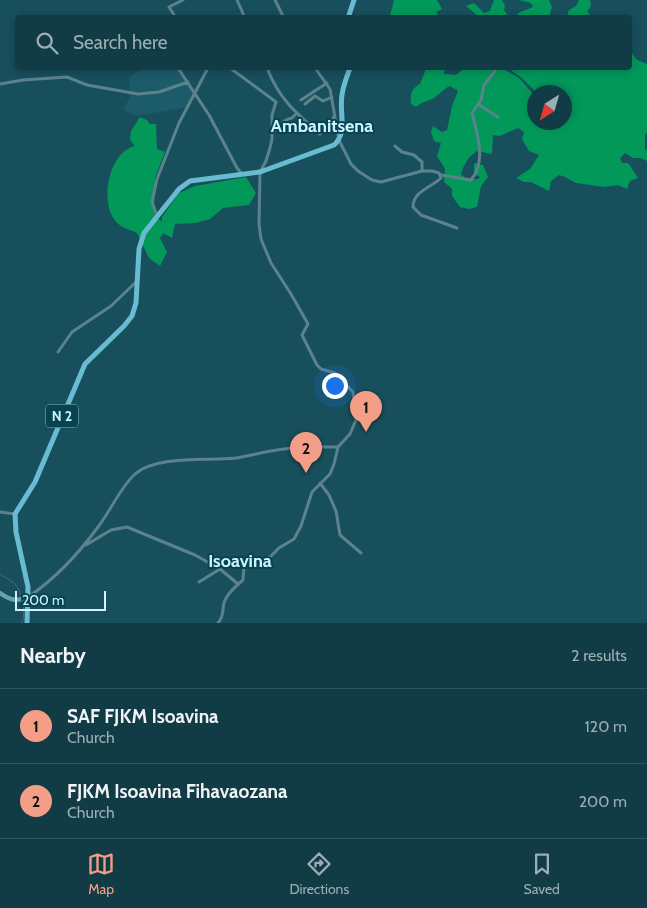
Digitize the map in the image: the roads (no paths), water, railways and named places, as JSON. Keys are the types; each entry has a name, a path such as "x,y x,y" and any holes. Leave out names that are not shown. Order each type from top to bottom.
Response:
{"main road":[{"path":"349,15 354,0"},
{"path":"339,140 342,133 342,96 349,70"},
{"name":"N 2","path":"15,514 35,482 81,371 92,356 132,316 136,303 140,242 144,233 179,189 190,181 260,172 323,150 334,145 339,140"},
{"path":"15,514 27,623"}],"street":[{"path":"174,15 169,7 183,0"},
{"path":"236,0 244,15"},
{"path":"275,0 282,15"},
{"path":"179,70 209,115 237,168 243,175"},
{"path":"157,216 152,202 157,179 177,129 207,70"},
{"path":"218,623 222,619 227,598 243,580 244,567 247,563 256,563 270,557 279,548 294,539 309,508 310,496 330,474 338,447 350,434 356,420 353,392 335,373 321,369 317,365 302,335 308,324 271,264 261,239 259,224 260,172 268,154 272,133 272,115 276,102 233,70"},
{"path":"268,70 284,100 296,114 320,134 335,117"},
{"path":"317,70 327,83 332,97 339,140 351,164 376,182 389,181 422,171 432,171 441,175 471,180 478,172 480,159 472,112 483,93 484,84 495,71"},
{"path":"0,84 34,79 67,78 86,85 138,94 159,92 188,82"},
{"path":"302,100 327,83"},
{"path":"305,104 316,96 324,101 332,97"},
{"path":"478,104 498,117"},
{"path":"272,133 282,122 296,114"},
{"path":"395,146 402,152 415,156 422,162 422,171"},
{"path":"441,175 438,181 415,198 413,207 421,215 456,228"},
{"path":"58,352 72,332 111,306 137,281"},
{"path":"2,595 12,600 24,599 41,589 99,527 130,480 150,465 180,460 237,458 297,447 338,447"},
{"path":"320,483 329,495 336,511 340,535 361,553"},
{"path":"0,512 15,514"},
{"path":"81,548 111,530 127,527 195,555 220,569 238,584"},
{"path":"199,582 220,569"}],"waterway":[{"path":"0,574 14,583 20,591 24,607 22,623"}],"place":[{"name":"SAF FJKM Isoavina","path":"366,432"},
{"name":"FJKM Isoavina Fihavaozana","path":"306,473"}],"district":[{"name":"Ambanitsena","path":"322,126"},
{"name":"Isoavina","path":"240,561"}]}
